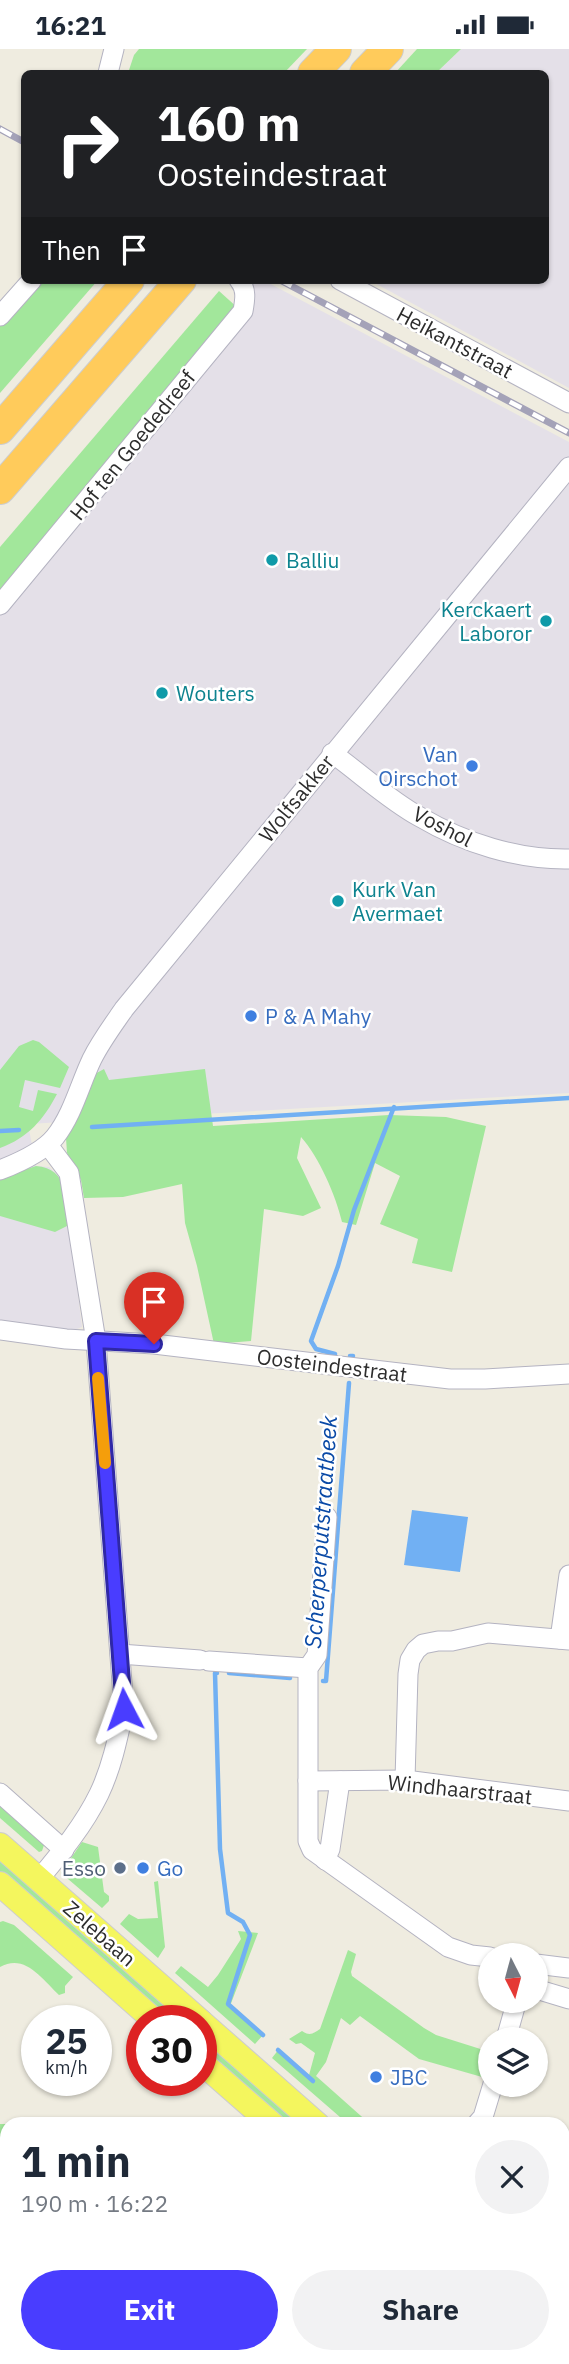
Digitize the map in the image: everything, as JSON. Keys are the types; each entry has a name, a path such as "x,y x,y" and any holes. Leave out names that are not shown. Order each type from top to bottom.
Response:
{"highway":[{"path":"316,70 336,49"},
{"path":"368,70 388,49"},
{"path":"0,429 127,284"},
{"path":"0,489 178,284"}],"main road":[{"name":"Zelebaan","path":"0,1845 182,2005"},
{"name":"Zelebaan","path":"0,1884 137,2005"},
{"name":"Zelebaan","path":"217,2036 309,2117"},
{"path":"217,2076 264,2117"}],"street":[{"path":"109,70 114,49"},
{"path":"0,316 28,284"},
{"name":"Hof ten Goededreef","path":"0,605 243,311 246,297 243,284"},
{"name":"Heikantstraat","path":"347,284 569,404"},
{"name":"Wolfsakker","path":"0,1170 48,1145 63,1124 98,1048 124,1009 569,467"},
{"name":"Voshol","path":"332,753 419,817 486,847 547,859 569,859"},
{"path":"39,1879 64,1850 99,1794 116,1748 124,1709 96,1341 69,1173 48,1145"},
{"name":"Oosteindestraat","path":"0,1330 96,1341 154,1344 450,1379 569,1374"},
{"path":"327,1517 317,1655 308,1668 308,1841 312,1850 325,1860 448,1947 478,1956"},
{"path":"405,1780 408,1674 410,1660 416,1650 423,1644 488,1633 565,1639 569,1575"},
{"path":"120,1654 308,1668"},
{"name":"Windhaarstraat","path":"308,1781 405,1780 569,1801"},
{"path":"325,1860 330,1849 340,1781"},
{"path":"0,1793 64,1850"},
{"path":"548,1965 569,1968"},
{"path":"548,1993 569,1999"},
{"path":"483,2117 489,2097"}],"shaded area":[{"path":"461,49 569,49 569,388 376,284 549,284 549,70 439,70"},
{"path":"251,284 271,284 569,442 569,1093 28,1124 36,1166 49,1167 59,1176 65,1191 82,1327 72,1331 0,1322 0,598 250,289"}],"green space":[{"path":"139,49 307,49 287,70 129,70"},
{"path":"417,49 461,49 439,70 398,70"},
{"path":"32,284 95,284 0,393 0,320"},
{"path":"219,291 239,309 0,598 0,547"},
{"path":"33,1040 69,1067 60,1088 25,1080 19,1107 33,1111 38,1090 57,1094 34,1127 19,1139 0,1148 0,1070 19,1046"},
{"path":"104,1069 109,1080 205,1069 213,1126 389,1115 446,1117 486,1126 452,1272 412,1263 418,1239 380,1224 400,1176 375,1163 356,1225 342,1222 326,1177 301,1137 297,1158 321,1208 303,1216 264,1209 251,1341 214,1344 185,1223 182,1184 123,1197 84,1198 81,1180 67,1153 66,1138 93,1075"},
{"path":"36,1166 55,1173 64,1187 69,1225 55,1232 0,1216 0,1178"},
{"path":"0,1800 45,1842 42,1851 39,1852 0,1818"},
{"path":"82,1842 98,1847 104,1892 109,1896 109,1901 102,1908 61,1873"},
{"path":"0,1857 167,2005 150,2005 0,1872"},
{"path":"158,1881 165,1947 158,1958 120,1924 129,1914 138,1919 158,1918 154,1882"},
{"path":"0,1922 14,1925 73,1977 65,1986 65,1993 59,1995 25,1965 17,1963 0,1967"},
{"path":"238,1931 258,1933 230,2006 263,2035 255,2044 217,2010 217,2005 211,2005 175,1973 181,1966 208,1987 241,1939"},
{"path":"348,1950 356,1954 352,1976 436,2035 478,2048 478,2076 419,2059 360,2016 350,2025 341,2018 326,2062 316,2076 362,2117 340,2117 272,2058 279,2049 309,2075 315,2053 301,2043 296,2044 289,2039 302,2031 311,2034 320,2029"},
{"path":"217,2049 296,2117 279,2117 217,2064"}],"water":[{"path":"412,1510 468,1517 460,1572 404,1565"}],"waterway":[{"path":"92,1127 569,1098"},
{"name":"Scherperputstraatbeek","path":"335,1354 316,1349 311,1341 338,1266 354,1210 394,1107"},
{"path":"0,1131 19,1130"},
{"name":"Scherperputstraatbeek","path":"323,1681 326,1681 349,1383"},
{"name":"Scherperputstraatbeek","path":"217,1673 220,1849 228,1913 243,1922 250,1935 228,2004 263,2035"},
{"path":"229,1673 290,1678"},
{"name":"Scherperputstraatbeek","path":"278,2050 313,2081"}],"railway":[{"path":"0,129 21,140"},
{"path":"288,284 569,433"}],"slow traffic":[{"path":"98,1378 105,1463"}],"place":[{"name":"Balliu","path":"272,560"},
{"name":"Kerckaert Laboror","path":"546,621"},
{"name":"Wouters","path":"162,693"},
{"name":"Van Oirschot","path":"472,766"},
{"name":"Kurk Van Avermaet","path":"338,901"},
{"name":"P & A Mahy","path":"251,1016"},
{"name":"Esso","path":"120,1868"},
{"name":"Go","path":"143,1868"},
{"name":"JBC","path":"376,2077"}],"route":[{"path":"124,1709 96,1341 154,1344"}]}
